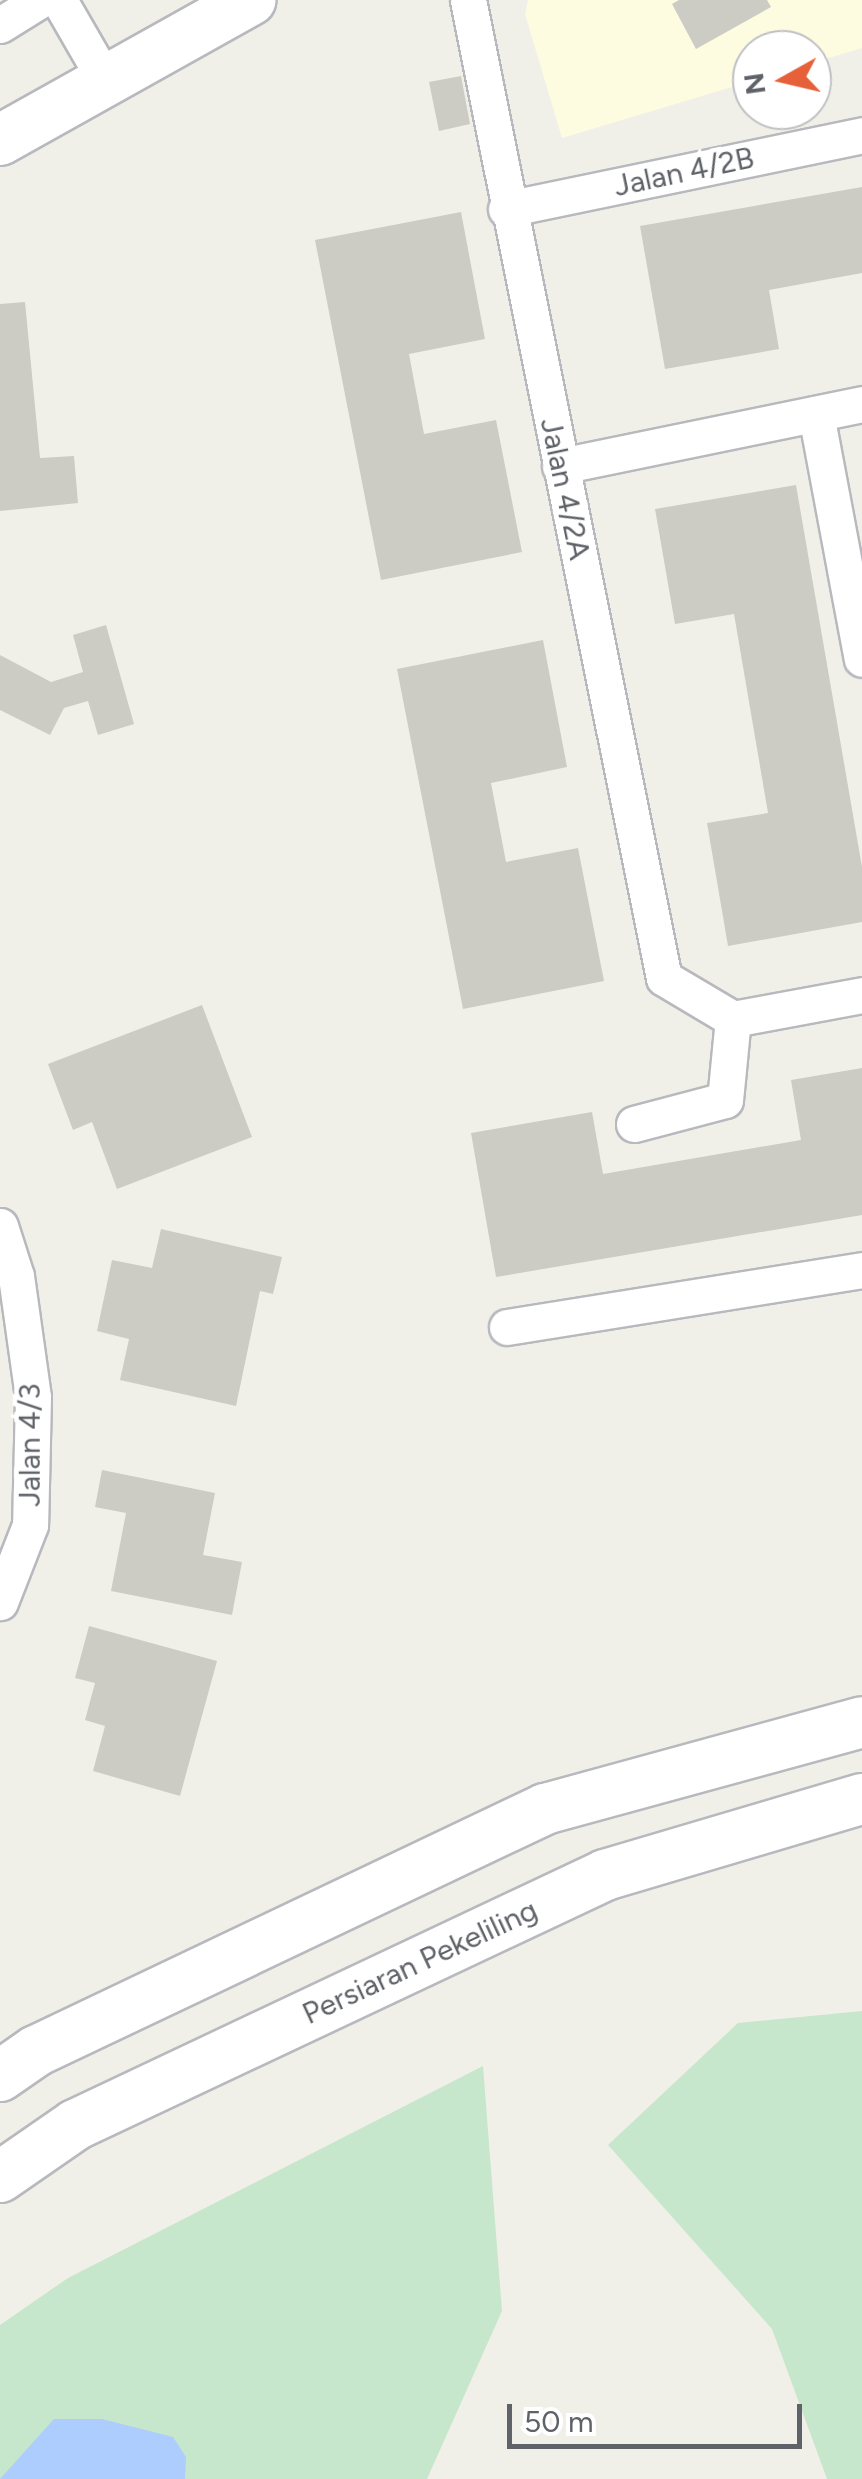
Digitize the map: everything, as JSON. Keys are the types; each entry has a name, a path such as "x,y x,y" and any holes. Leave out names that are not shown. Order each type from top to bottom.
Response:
{"main road":[{"path":"0,140 104,78 250,0"},
{"path":"0,2076 36,2051 544,1809 862,1722"},
{"name":"Persiaran Pekeliling","path":"0,2177 75,2125 604,1875 862,1799"}],"street":[{"path":"0,25 40,0"},
{"path":"59,0 104,78"},
{"name":"Jalan 4/2A","path":"468,0 506,210 664,978 733,1019"},
{"name":"Jalan 4/2B","path":"506,210 862,135"},
{"path":"560,466 862,404"},
{"path":"816,414 862,659"},
{"path":"634,1124 725,1100 733,1019 862,994"},
{"name":"Jalan 4/3","path":"0,1226 16,1276 33,1397 30,1525 0,1602"},
{"path":"507,1327 862,1270"}],"shaded area":[{"path":"528,0 862,0 862,48 832,57 832,30 732,30 732,87 562,138 525,14"}],"green space":[{"path":"862,2011 862,2479 827,2479 772,2329 608,2145 738,2023"},
{"path":"483,2066 502,2311 427,2479 0,2479 0,2325 68,2278"}],"water":[{"path":"54,2419 102,2419 173,2437 186,2457 185,2479 0,2479"}],"building":[{"path":"679,0 767,0 771,7 696,49 672,4"},
{"path":"461,76 470,124 439,131 429,82"},
{"path":"862,187 862,273 769,290 779,349 665,369 640,226"},
{"path":"461,212 485,339 409,354 424,434 496,420 522,552 381,580 315,240"},
{"path":"25,302 40,458 74,456 78,503 0,511 0,304"},
{"path":"796,485 862,867 862,922 728,946 707,823 768,813 734,614 675,624 655,509"},
{"path":"106,625 134,724 98,735 88,701 64,708 50,735 0,710 0,655 51,682 83,672 73,635"},
{"path":"543,640 567,767 491,783 506,862 578,848 604,981 463,1009 397,669"},
{"path":"202,1005 252,1137 117,1189 92,1122 73,1130 48,1064"},
{"path":"862,1068 862,1215 496,1277 471,1133 592,1112 603,1174 801,1140 791,1080"},
{"path":"161,1229 282,1257 273,1294 260,1291 236,1406 120,1380 129,1339 97,1331 112,1260 152,1268"},
{"path":"102,1470 215,1493 203,1555 242,1562 232,1615 111,1591 126,1513 95,1507"},
{"path":"89,1626 217,1661 180,1796 93,1771 105,1726 85,1720 95,1683 75,1678"}]}
